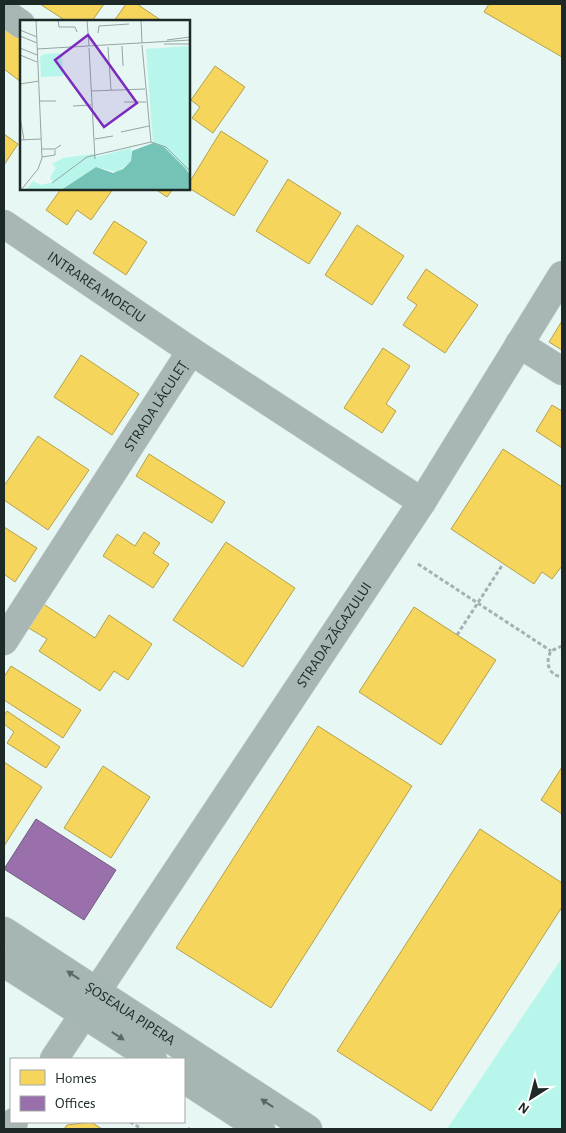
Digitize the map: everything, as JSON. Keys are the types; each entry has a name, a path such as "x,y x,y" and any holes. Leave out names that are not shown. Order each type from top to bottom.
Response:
{"main road":[{"name":"ȘOSEAUA PIPERA","path":"4,931 152,1058"},
{"name":"ȘOSEAUA PIPERA","path":"4,962 90,1003 308,1129"},
{"path":"185,1080 261,1129"}],"street":[{"path":"4,12 20,23"},
{"name":"INTRAREA MOECIU","path":"4,224 191,351"},
{"name":"STRADA ZĂGAZULUI","path":"55,1058 422,502 562,275"},
{"path":"519,344 562,371"},
{"name":"STRADA LĂCULEȚ","path":"4,641 191,351 422,502"}],"path":[{"path":"392,547 551,651"},
{"path":"457,635 503,564"},
{"path":"562,646 551,651 548,658 548,666 552,673 562,677"}],"green space":[{"path":"562,958 562,1129 447,1129"}],"building: Homes":[{"path":"40,4 104,4 93,20 64,20"},
{"path":"126,4 137,4 161,20 115,20"},
{"path":"489,4 562,4 562,57 484,12"},
{"path":"4,23 20,35 20,81 4,69"},
{"path":"215,66 245,87 213,133 192,118 200,107 191,100"},
{"path":"221,131 268,161 234,216 190,189 190,181"},
{"path":"4,134 18,144 4,165"},
{"path":"288,179 341,213 309,264 256,231"},
{"path":"60,190 112,190 91,220 77,210 67,225 46,210"},
{"path":"156,190 172,190 167,197"},
{"path":"114,221 147,242 126,275 93,253"},
{"path":"357,225 404,256 372,305 325,275"},
{"path":"426,269 478,305 445,353 403,325 417,305 407,298"},
{"path":"562,321 562,350 549,342"},
{"path":"383,348 410,366 386,404 396,411 382,433 344,408"},
{"path":"81,355 139,394 112,435 54,397"},
{"path":"552,405 562,411 562,448 536,431"},
{"path":"38,436 89,470 48,530 4,500 4,486"},
{"path":"503,449 562,487 562,566 552,579 542,572 534,584 451,529"},
{"path":"149,454 225,502 212,523 136,476"},
{"path":"4,527 37,548 15,582 4,574"},
{"path":"144,532 160,543 153,553 169,564 153,588 103,556 117,534 135,546"},
{"path":"226,542 295,588 243,667 173,620"},
{"path":"42,603 95,638 109,615 152,644 128,680 114,671 100,691 39,651 47,639 27,627"},
{"path":"414,607 496,660 441,745 359,692"},
{"path":"11,666 81,710 63,738 4,700 4,677"},
{"path":"7,711 60,747 46,768 7,743 14,732 4,724 4,716"},
{"path":"318,726 412,786 271,1008 176,948"},
{"path":"4,762 42,787 4,846"},
{"path":"103,766 150,797 111,858 64,828"},
{"path":"562,767 562,814 541,800"},
{"path":"480,829 562,883 562,907 431,1111 337,1051"},
{"path":"93,1123 102,1129 64,1129 67,1125"}],"building: Offices":[{"path":"36,819 116,870 84,920 4,869"}]}
